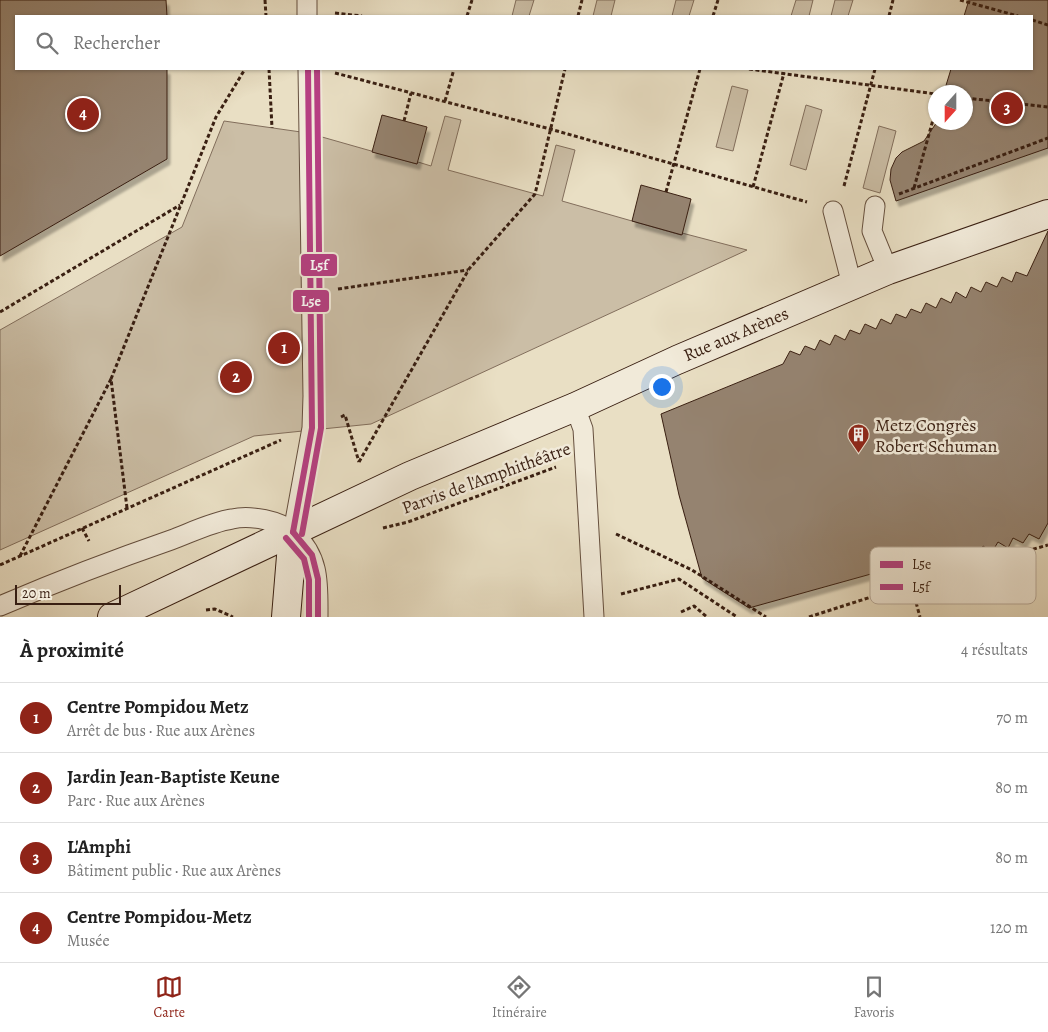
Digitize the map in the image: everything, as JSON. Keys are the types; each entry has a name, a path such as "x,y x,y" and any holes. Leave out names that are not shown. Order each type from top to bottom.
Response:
{"main road":[{"name":"Rue aux Arènes","path":"112,617 410,476 574,407 677,360 888,270 1048,214"},
{"path":"286,617 293,532"}],"lane":[{"path":"307,0 307,15"},
{"path":"293,532 312,428 314,366 308,70"},
{"path":"875,206 872,232 888,270"},
{"path":"833,211 852,285"},
{"path":"574,407 583,428 594,617"},
{"path":"0,606 128,555 232,518 257,518 281,525 293,532 312,555 318,579 318,617"}],"path":[{"path":"265,0 266,15"},
{"path":"468,15 472,0"},
{"path":"578,15 582,0"},
{"path":"714,15 718,0"},
{"path":"889,15 894,0"},
{"path":"960,0 1014,15"},
{"path":"1033,20 1048,25"},
{"path":"20,556 111,378 216,117 244,70"},
{"path":"269,70 272,128"},
{"path":"446,101 454,70"},
{"path":"359,462 469,269 535,194 565,70"},
{"path":"666,192 700,70"},
{"path":"758,70 928,93"},
{"path":"842,194 876,70"},
{"path":"329,71 550,129 815,204"},
{"path":"753,187 784,73"},
{"path":"404,121 411,93"},
{"path":"973,99 1048,107"},
{"path":"914,188 930,130"},
{"path":"892,196 1048,138"},
{"path":"0,312 181,205"},
{"path":"312,291 357,287 469,269"},
{"path":"111,378 127,508"},
{"path":"0,565 275,442"},
{"name":"Parvis de l'Amphithéâtre","path":"383,528 408,522 585,457"},
{"path":"614,533 692,570 766,617"},
{"path":"616,596 679,579 737,617"},
{"path":"809,617 870,597"},
{"path":"916,604 920,617"},
{"path":"681,612 694,606 707,617"},
{"path":"200,611 215,609 233,617"}],"shaded area":[{"path":"516,0 534,0 529,15 512,15"},
{"path":"597,0 615,0 611,15 593,15"},
{"path":"676,0 694,0 689,15 672,15"},
{"path":"796,0 813,0 809,15 791,15"},
{"path":"835,0 853,0 848,15 831,15"},
{"path":"732,86 748,90 733,151 716,147"},
{"path":"806,105 822,110 806,170 790,165"},
{"path":"445,116 461,120 448,170 543,196 556,145 575,150 562,201 681,235 682,233 747,250 371,424 254,436 0,550 0,330 182,227 224,121 308,133 417,164 418,162 431,166"},
{"path":"879,126 896,131 880,193 863,188"}],"building":[{"path":"0,0 166,0 167,15 15,15 15,70 167,70 167,159 0,256"},
{"path":"969,0 1048,0 1048,148 896,201 890,180 891,169 896,158 902,152 924,141 932,130 973,130 973,85 946,85 951,70 1033,70 1033,15 964,15"},
{"path":"382,115 427,127 417,164 372,152"},
{"path":"641,185 691,199 682,235 632,221"},
{"name":"Metz Congrès Robert Schuman","path":"1048,231 1048,523 1039,539 1029,534 1023,543 1013,538 1008,547 998,542 995,547 870,547 870,574 749,608 702,578 679,495 661,414 783,364 790,351 800,355 805,346 815,350 820,340 830,345 835,335 845,340 850,330 860,334 865,324 876,329 881,319 891,324 896,314 906,318 911,309 921,313 926,303 936,308 941,298 951,303 956,292 966,298 971,287 981,292 986,282 997,287 1002,277 1012,282 1016,272 1027,276"}],"transit line":[{"name":"L5e","path":"293,532 312,428 308,70"},
{"name":"L5f","path":"302,534 321,428 317,70"},
{"name":"L5e","path":"293,532 312,555 318,579 318,617"},
{"name":"L5f","path":"286,538 304,559 309,580 309,617"}],"place":[{"name":"L'Amphi","path":"1007,108"},
{"name":"Centre Pompidou-Metz","path":"83,114"},
{"name":"Centre Pompidou Metz","path":"284,348"},
{"name":"Jardin Jean-Baptiste Keune","path":"236,377"},
{"name":"Metz Congrès Robert Schuman","path":"859,454"}]}
